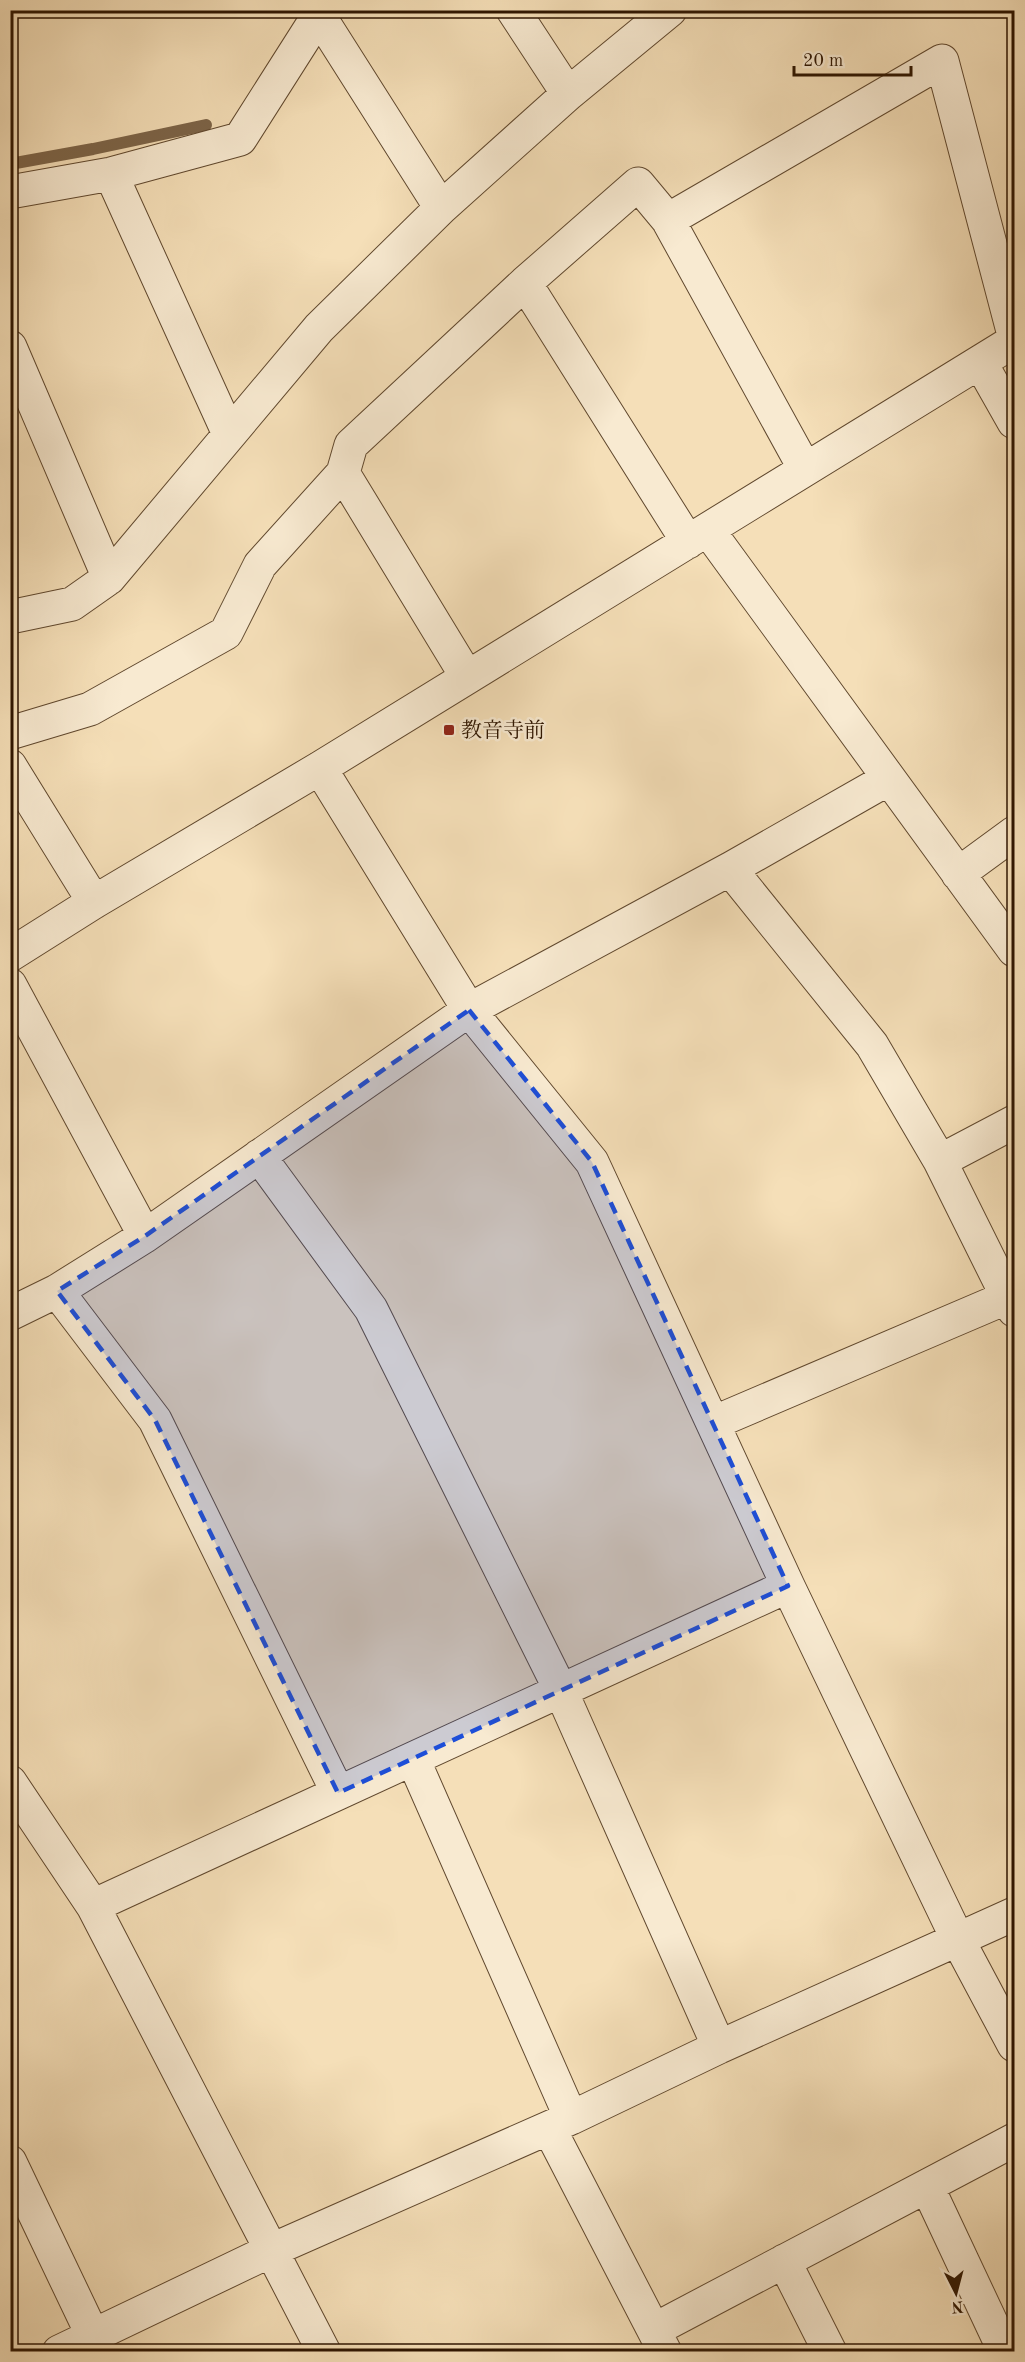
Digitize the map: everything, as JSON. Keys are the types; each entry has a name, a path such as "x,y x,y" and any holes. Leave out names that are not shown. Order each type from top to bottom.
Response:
{"street":[{"path":"513,10 568,94"},
{"path":"10,617 72,604 109,578 319,328 441,208 568,94 670,10"},
{"path":"10,192 111,174 240,139 320,12 441,208"},
{"path":"668,220 942,62 1014,335"},
{"path":"111,174 229,434"},
{"path":"10,733 90,709 226,633 260,565 343,473 351,446 525,283 638,184 668,220 805,469"},
{"path":"525,283 698,536 888,779 1014,950"},
{"path":"10,955 94,902 320,768 1014,341"},
{"path":"10,347 109,578"},
{"path":"980,362 1014,422"},
{"path":"343,473 467,677"},
{"path":"10,766 94,902"},
{"path":"320,768 469,1010 592,1162 788,1586 958,1940 1014,2045"},
{"path":"10,1314 57,1291 145,1236 469,1010 730,869 888,779"},
{"path":"958,874 1014,833"},
{"path":"713,1423 1010,1294 940,1161 872,1045 730,869"},
{"path":"10,985 145,1236"},
{"path":"940,1161 1014,1122"},
{"path":"259,1156 371,1309 561,1691 719,2047"},
{"path":"57,1291 155,1420 338,1793"},
{"path":"93,1906 788,1586"},
{"path":"413,1759 560,2123 659,2341 784,2261 1014,2140"},
{"path":"10,1782 93,1906 324,2352"},
{"path":"59,2352 272,2250 560,2123 719,2047 1014,1914"},
{"path":"10,2162 93,2336"},
{"path":"927,2186 1005,2352"},
{"path":"784,2261 830,2352"}],"highlighted area":[{"path":"469,1010 592,1162 788,1586 338,1793 155,1420 57,1291 145,1236"}],"waterway":[{"path":"10,164 206,125"}],"place":[{"name":"教音寺前","path":"449,730"}]}
